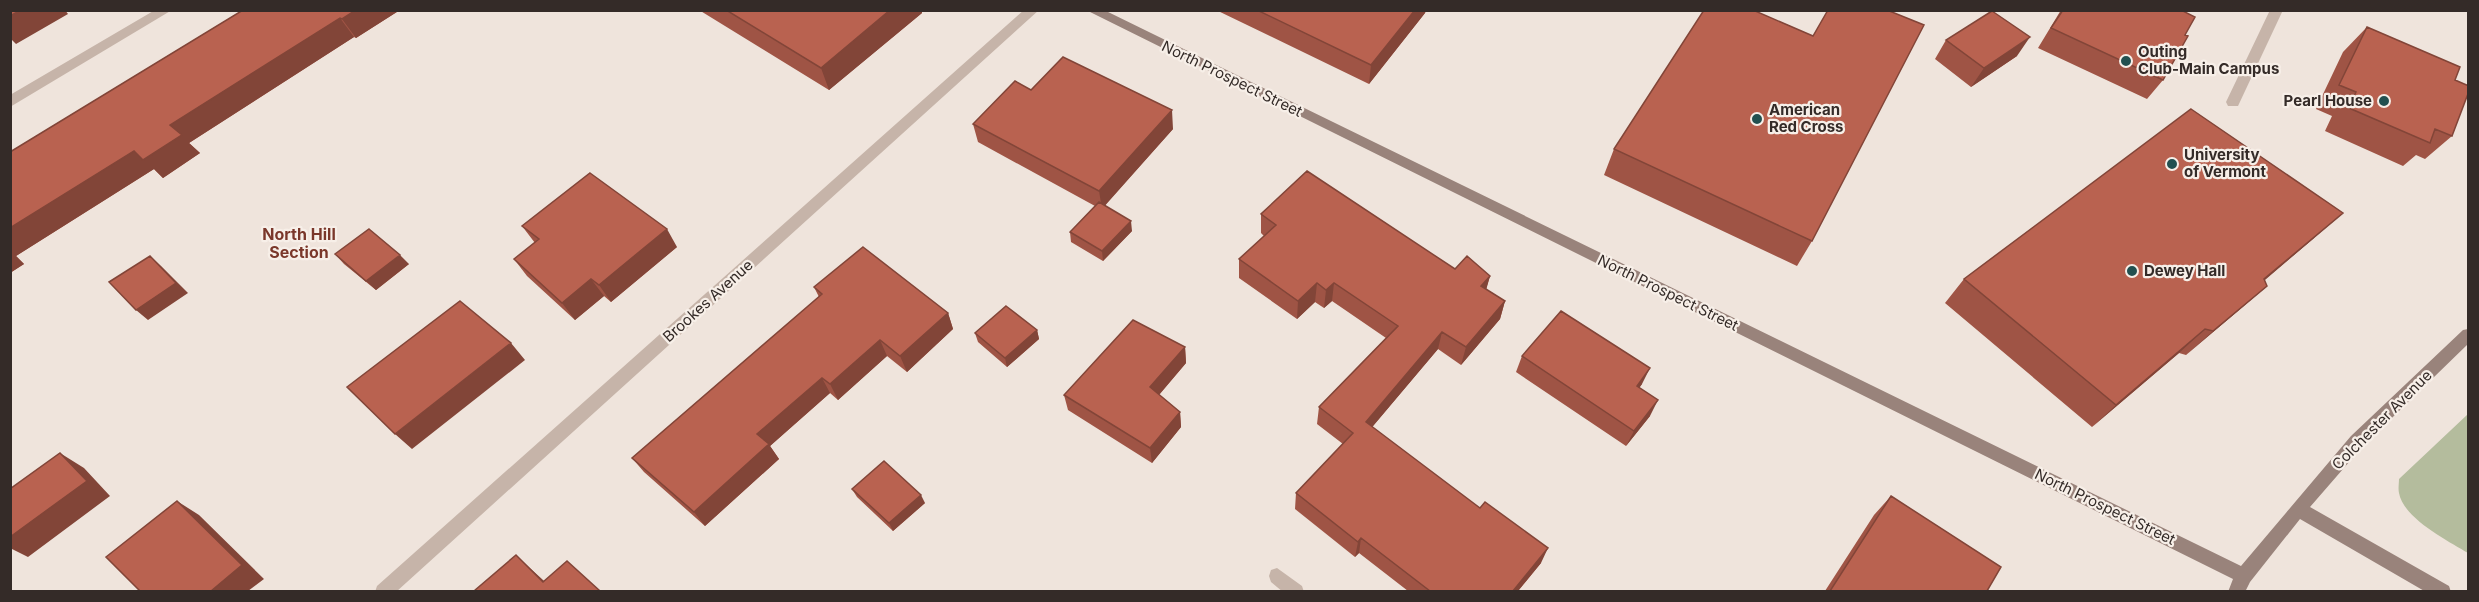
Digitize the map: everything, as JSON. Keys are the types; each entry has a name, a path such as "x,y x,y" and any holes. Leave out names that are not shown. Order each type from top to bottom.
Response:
{"street":[{"path":"10,102 166,10"},
{"name":"Brookes Avenue","path":"383,591 1033,10"},
{"name":"North Prospect Street","path":"1092,10 2240,584"},
{"path":"2233,102 2277,10"},
{"name":"Colchester Avenue","path":"2240,584 2298,509 2357,441 2469,335"},
{"path":"2298,509 2443,591"},
{"path":"1277,576 1296,591"}],"green space":[{"path":"2468,414 2468,553 2417,520 2402,502 2399,493 2399,479"}],"building":[{"path":"10,10 21,10 10,16"},
{"path":"243,10 356,10 170,125 182,135 143,160 134,151 10,228 10,152"},
{"path":"726,10 890,10 821,68"},
{"path":"1257,10 1415,10 1371,65"},
{"name":"American Red Cross","path":"1704,10 1753,10 1813,36 1828,10 1887,10 1924,25 1812,241 1614,149"},
{"path":"2063,10 2181,10 2195,17 2185,35 2188,36 2163,80 2051,28"},
{"path":"1992,11 2030,37 1984,68 1946,40"},
{"path":"2367,27 2460,67 2455,80 2469,86 2469,91 2452,136 2435,129 2430,143 2349,108 2356,92 2339,85"},
{"path":"1063,57 1172,110 1099,191 973,124 1015,81 1031,90"},
{"name":"Dewey Hall","path":"2191,109 2343,213 2264,279 2267,286 2213,331 2205,329 2116,405 1964,279"},
{"path":"1307,171 1455,269 1467,256 1490,276 1481,286 1505,301 1466,347 1442,332 1366,422 1480,508 1485,502 1548,548 1513,591 1430,591 1361,538 1358,542 1296,493 1353,433 1319,407 1398,326 1334,283 1326,290 1317,283 1298,301 1239,259 1276,225 1261,214"},
{"path":"590,173 667,229 599,285 591,279 562,303 514,259 539,239 522,226"},
{"path":"1099,202 1131,221 1102,251 1070,232"},
{"path":"369,229 400,255 366,281 335,254"},
{"path":"863,247 948,313 900,356 880,340 830,384 822,378 757,434 769,444 694,512 632,458 822,294 814,287"},
{"path":"150,256 176,283 136,310 109,282"},
{"path":"460,301 511,343 395,434 347,387"},
{"path":"1006,306 1037,330 1005,358 975,333"},
{"path":"1561,311 1650,368 1637,386 1658,400 1634,431 1522,356"},
{"path":"1133,320 1185,347 1150,387 1180,412 1150,448 1064,395"},
{"path":"60,453 87,481 10,537 10,489"},
{"path":"884,461 921,495 889,523 852,489"},
{"path":"1891,496 2001,567 1987,591 1830,591"},
{"path":"177,501 242,565 211,591 140,591 106,557"},
{"path":"516,555 543,582 567,561 600,591 474,591"}],"place":[{"name":"Outing Club-Main Campus","path":"2126,61"},
{"name":"Pearl House","path":"2384,101"},
{"name":"American Red Cross","path":"1757,119"},
{"name":"University of Vermont","path":"2172,164"},
{"name":"Dewey Hall","path":"2132,271"}],"district":[{"name":"North Hill Section","path":"299,243"}]}
